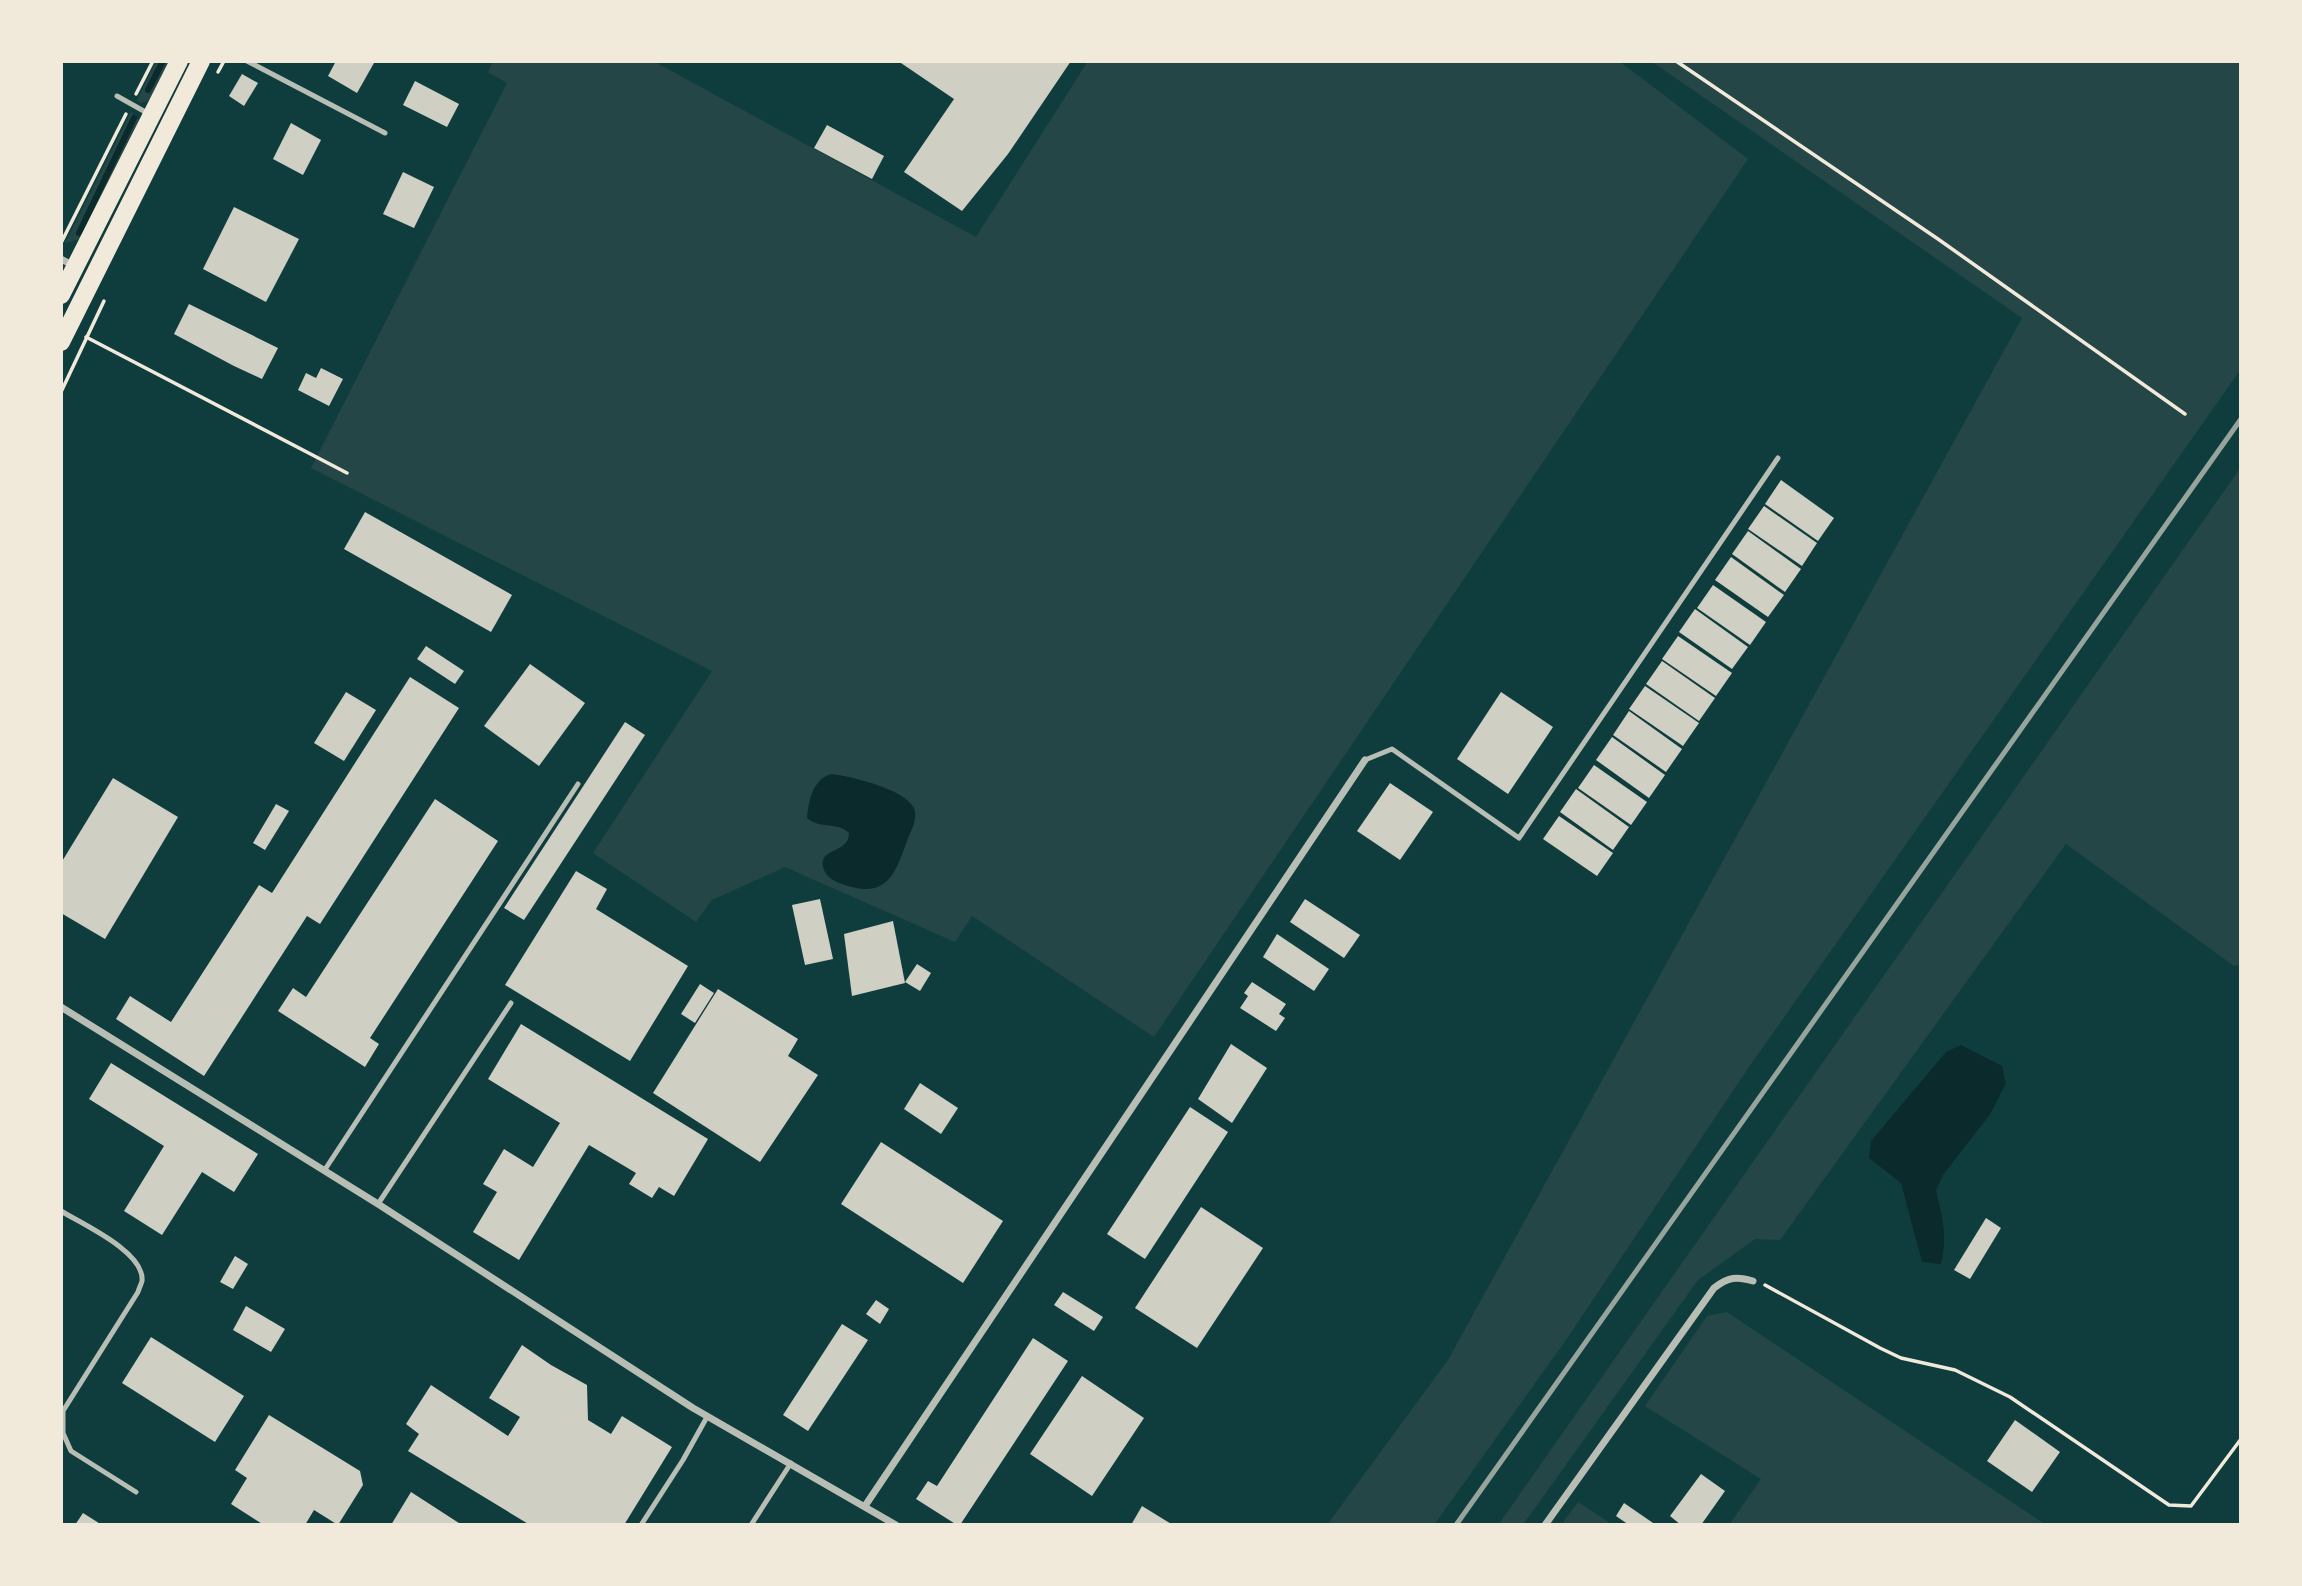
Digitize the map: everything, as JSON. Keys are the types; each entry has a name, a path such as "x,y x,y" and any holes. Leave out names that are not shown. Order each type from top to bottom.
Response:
{"main road":[{"path":"61,295 69,263 103,212 179,61"},
{"path":"64,330 201,61"},
{"path":"152,115 169,125"},
{"path":"103,212 121,222"},
{"path":"69,263 94,275"},
{"path":"64,330 78,285 69,263"}],"street":[{"path":"866,1506 1365,760"},
{"path":"61,1007 378,1204 707,1417 896,1525"},
{"path":"1545,1525 1714,1288 1738,1276 1753,1280"}],"lane":[{"path":"247,61 385,133"},
{"path":"117,96 152,115"},
{"path":"1365,760 1392,749 1519,838 1778,458"},
{"path":"324,1171 578,783"},
{"path":"378,1204 511,1003"},
{"path":"61,1211 127,1250 139,1269 142,1280 138,1292 63,1411 63,1433 71,1451 136,1492"},
{"path":"641,1525 707,1417"},
{"path":"751,1525 791,1463"}],"path":[{"path":"61,243 153,61"},
{"path":"1676,61 1938,239 2185,414"},
{"path":"64,330 346,473"},
{"path":"1753,1280 1891,1353 1955,1370 2010,1397 2169,1505 2191,1506 2241,1439"}],"shaded area":[{"path":"156,61 172,61 157,92 141,103 137,100"},
{"path":"493,61 653,61 976,237 1088,61 1619,61 1748,159 1154,1037 972,916 955,942 785,867 712,900 696,922 593,853 712,671 311,468 507,83 488,72"},
{"path":"1651,61 2241,61 2241,369 1749,1067 1566,1340 1434,1525 1327,1525 1448,1360 2022,318"},
{"path":"131,112 139,120 138,130 84,238 65,243"},
{"path":"2241,467 2241,964 2234,966 2066,844 1780,1240 1755,1239 1698,1280 1523,1525 1498,1525"},
{"path":"831,774 851,777 889,789 909,801 914,808 914,823 899,863 887,881 879,886 869,889 842,884 830,878 824,870 825,856 840,848 848,840 849,833 839,827 818,824 807,818 810,798 816,786"},
{"path":"1961,1045 2002,1066 2006,1083 1991,1113 1943,1175 1936,1190 1944,1236 1941,1264 1922,1262 1901,1183 1869,1158 1871,1141 1946,1052"},
{"path":"1727,1312 2046,1525 1729,1525 1761,1479 1645,1406 1707,1316"},
{"path":"1578,1502 1613,1525 1561,1525"}],"building":[{"path":"336,61 374,63 357,93 328,76"},
{"path":"898,61 1071,61 1008,154 962,211 904,172 954,99"},
{"path":"242,74 258,83 244,106 229,96"},
{"path":"415,81 459,104 447,127 403,105"},
{"path":"291,123 321,140 303,175 273,159"},
{"path":"827,125 884,156 872,179 814,148"},
{"path":"403,172 434,187 414,228 383,214"},
{"path":"234,207 299,239 266,302 203,269"},
{"path":"189,304 278,348 262,379 174,334"},
{"path":"321,368 343,379 329,406 298,390 306,373 316,378"},
{"path":"1781,480 1834,518 1818,541 1765,504"},
{"path":"1764,506 1817,543 1802,566 1748,529"},
{"path":"365,512 512,595 491,632 344,549"},
{"path":"1748,531 1801,569 1785,592 1732,554"},
{"path":"1731,557 1784,595 1768,617 1715,580"},
{"path":"1713,585 1766,622 1750,645 1697,608"},
{"path":"1695,609 1748,647 1732,669 1679,632"},
{"path":"1678,636 1732,673 1716,696 1662,659"},
{"path":"426,646 464,671 455,684 417,659"},
{"path":"1662,661 1715,698 1699,721 1646,684"},
{"path":"530,664 585,703 539,766 484,726"},
{"path":"410,677 459,708 320,924 307,916 204,1076 116,1019 130,996 171,1022 259,885 272,893"},
{"path":"1645,686 1699,723 1683,746 1629,709"},
{"path":"346,692 376,710 344,761 314,743"},
{"path":"1501,692 1553,727 1508,794 1457,759"},
{"path":"1629,711 1682,749 1666,772 1613,735"},
{"path":"625,722 645,735 524,920 504,908"},
{"path":"1612,737 1665,775 1649,798 1596,760"},
{"path":"1594,765 1647,802 1631,825 1578,788"},
{"path":"113,778 178,817 105,939 61,913 61,863"},
{"path":"1390,783 1433,812 1400,860 1357,831"},
{"path":"1576,789 1629,827 1613,850 1560,812"},
{"path":"435,799 498,841 370,1038 379,1044 365,1067 278,1011 293,988 306,997"},
{"path":"276,804 289,811 265,850 253,843"},
{"path":"1559,816 1613,853 1597,876 1543,839"},
{"path":"576,871 607,889 596,909 688,966 630,1061 505,985"},
{"path":"820,899 833,959 805,965 792,905"},
{"path":"1305,899 1360,935 1344,958 1290,922"},
{"path":"893,921 905,983 852,996 844,934"},
{"path":"1277,934 1329,969 1314,991 1263,957"},
{"path":"917,964 931,973 920,991 905,982"},
{"path":"1252,982 1286,1004 1279,1014 1285,1018 1276,1031 1240,1008 1248,996 1244,993"},
{"path":"700,984 714,993 695,1023 681,1014"},
{"path":"718,989 798,1039 788,1056 818,1075 760,1162 653,1093"},
{"path":"521,1024 708,1139 674,1196 659,1187 652,1198 629,1184 636,1173 589,1145 519,1260 473,1232 497,1192 483,1184 504,1149 533,1167 560,1123 488,1079"},
{"path":"1231,1044 1267,1068 1232,1123 1198,1099"},
{"path":"111,1063 258,1154 234,1192 202,1172 162,1235 124,1211 164,1146 89,1099"},
{"path":"920,1083 958,1108 941,1134 904,1109"},
{"path":"1190,1107 1228,1132 1145,1259 1107,1234"},
{"path":"881,1142 1003,1221 963,1283 841,1204"},
{"path":"1201,1207 1263,1248 1197,1348 1135,1308"},
{"path":"1986,1218 2001,1228 1970,1279 1954,1270"},
{"path":"235,1256 248,1264 233,1289 220,1282"},
{"path":"1063,1292 1103,1317 1094,1331 1054,1305"},
{"path":"876,1300 889,1309 880,1324 866,1314"},
{"path":"246,1306 285,1329 271,1352 233,1330"},
{"path":"842,1324 868,1340 808,1431 783,1415"},
{"path":"151,1337 244,1396 215,1442 122,1383"},
{"path":"1033,1338 1068,1361 960,1525 957,1525 916,1499 928,1481 937,1486"},
{"path":"522,1345 587,1385 588,1420 611,1434 622,1416 672,1447 624,1525 530,1525 408,1451 419,1434 406,1424 431,1385 508,1436 520,1417 489,1398"},
{"path":"1082,1376 1144,1418 1092,1496 1030,1454"},
{"path":"269,1415 360,1471 363,1485 338,1525 314,1510 305,1525 264,1525 231,1504 247,1478 235,1470"},
{"path":"2015,1420 2060,1452 2032,1492 1987,1461"},
{"path":"1701,1474 1725,1491 1701,1525 1681,1525 1670,1516"},
{"path":"411,1492 462,1525 391,1525"},
{"path":"1624,1503 1656,1525 1629,1525 1616,1516"},
{"path":"1142,1506 1173,1525 1131,1525"},
{"path":"83,1513 102,1525 75,1525"}],"waterway":[{"path":"148,90 163,61"},
{"path":"79,233 134,118"}],"railway":[{"path":"1456,1525 2241,419"}]}
